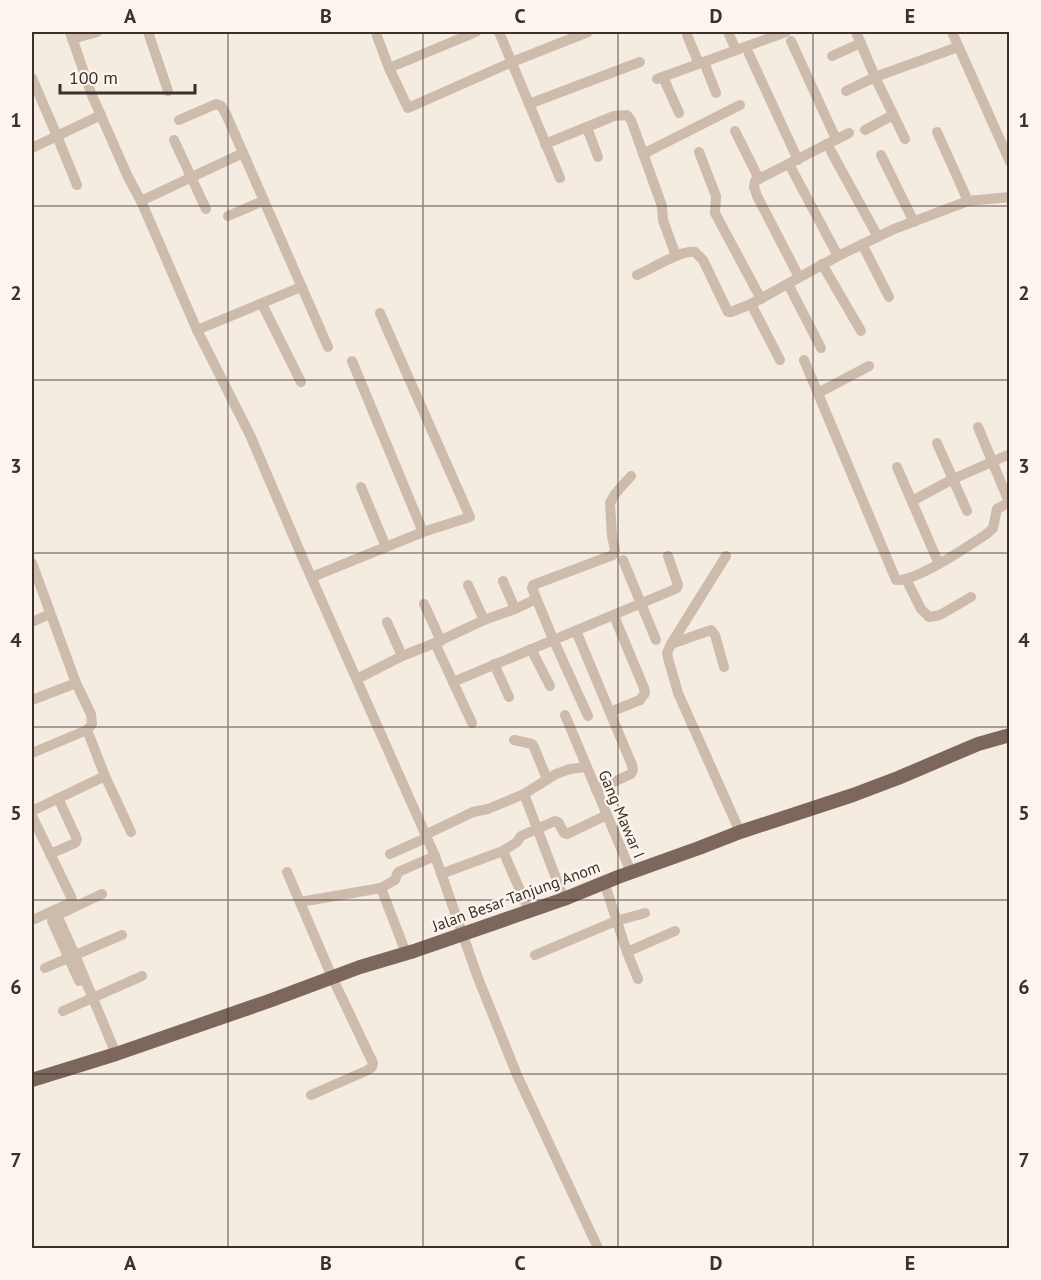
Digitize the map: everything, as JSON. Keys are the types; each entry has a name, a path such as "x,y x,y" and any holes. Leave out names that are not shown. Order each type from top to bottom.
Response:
{"main road":[{"name":"Jalan Besar Tanjung Anom","path":"32,1080 113,1055 360,967 564,899 603,882 740,832 853,795 978,744 1010,735"}],"street":[{"path":"97,32 71,35 91,93 197,330 250,435 435,856 478,978 517,1075 598,1248"},
{"path":"148,32 168,92"},
{"path":"376,32 389,68 408,108 512,62 588,32"},
{"path":"389,68 476,32"},
{"path":"499,32 560,178"},
{"path":"728,32 736,50"},
{"path":"856,32 874,77 905,139"},
{"path":"952,32 1010,162"},
{"path":"679,113 660,78 736,50 771,34 789,36 832,141 878,237"},
{"path":"687,35 716,93"},
{"path":"832,56 861,43"},
{"path":"846,91 874,77 958,46"},
{"path":"749,54 794,162 838,256"},
{"path":"530,104 640,62"},
{"path":"32,78 77,185"},
{"path":"179,120 216,104 221,106 328,347"},
{"path":"643,154 740,105"},
{"path":"32,148 101,115"},
{"path":"545,144 614,116 627,115 631,120 662,206 663,220 676,256"},
{"path":"865,130 893,115"},
{"path":"587,128 598,157"},
{"path":"735,131 759,179"},
{"path":"937,132 968,201"},
{"path":"799,277 757,196 755,181 849,133"},
{"path":"174,140 206,209"},
{"path":"699,152 716,196 716,213 780,360"},
{"path":"141,201 243,153"},
{"path":"881,155 914,222"},
{"path":"637,275 676,256 689,251 695,252 699,255 728,312 756,301 862,244 914,222 968,201 1010,197"},
{"path":"228,216 263,201"},
{"path":"862,244 889,297"},
{"path":"822,264 861,331"},
{"path":"788,284 821,348"},
{"path":"197,330 301,287"},
{"path":"262,304 301,382"},
{"path":"312,577 423,532 470,517 380,313"},
{"path":"804,360 894,577 899,581 939,564 988,533 993,528 997,509 1009,502 978,427"},
{"path":"352,361 423,532"},
{"path":"818,393 869,366"},
{"path":"938,443 967,512"},
{"path":"912,501 953,479 1010,454"},
{"path":"897,467 939,564"},
{"path":"588,716 532,588 534,585 613,555 615,550 610,502 631,476"},
{"path":"361,487 386,547"},
{"path":"453,682 677,588 677,580 668,556"},
{"path":"726,556 667,653 678,693 740,832"},
{"path":"622,560 656,640"},
{"path":"32,563 76,682 92,714 92,724 87,730 32,753"},
{"path":"906,579 921,609 929,617 940,615 971,597"},
{"path":"503,581 515,609"},
{"path":"468,585 484,620"},
{"path":"357,680 402,656 536,599"},
{"path":"424,603 453,682 472,723"},
{"path":"32,622 50,614"},
{"path":"610,712 640,700 645,693 614,616"},
{"path":"387,622 402,656"},
{"path":"671,644 711,630 716,635 724,667"},
{"path":"576,632 633,770 631,774 596,790"},
{"path":"531,649 550,686"},
{"path":"494,664 509,698"},
{"path":"32,700 76,682"},
{"name":"Gang Mawar I","path":"565,716 631,872"},
{"path":"87,730 131,832"},
{"path":"514,740 532,744 547,779"},
{"path":"390,854 472,813 524,794 547,779 570,769 586,767"},
{"path":"32,811 105,776"},
{"path":"524,794 564,899"},
{"path":"50,854 74,844 77,839 58,798"},
{"path":"441,874 503,851 517,842 521,836 536,828 557,821 567,834 607,815"},
{"path":"32,816 72,899 70,903 34,921"},
{"path":"503,851 528,911"},
{"path":"300,902 381,888 395,880 398,872 435,856"},
{"path":"287,872 332,977 373,1062 372,1067 368,1070 311,1095"},
{"path":"603,882 638,979"},
{"path":"381,888 406,953"},
{"path":"34,921 54,916 102,894"},
{"path":"535,955 616,921 645,913"},
{"path":"54,916 113,1055"},
{"path":"627,952 675,931"},
{"path":"45,968 122,935"},
{"path":"63,1011 142,976"}]}
